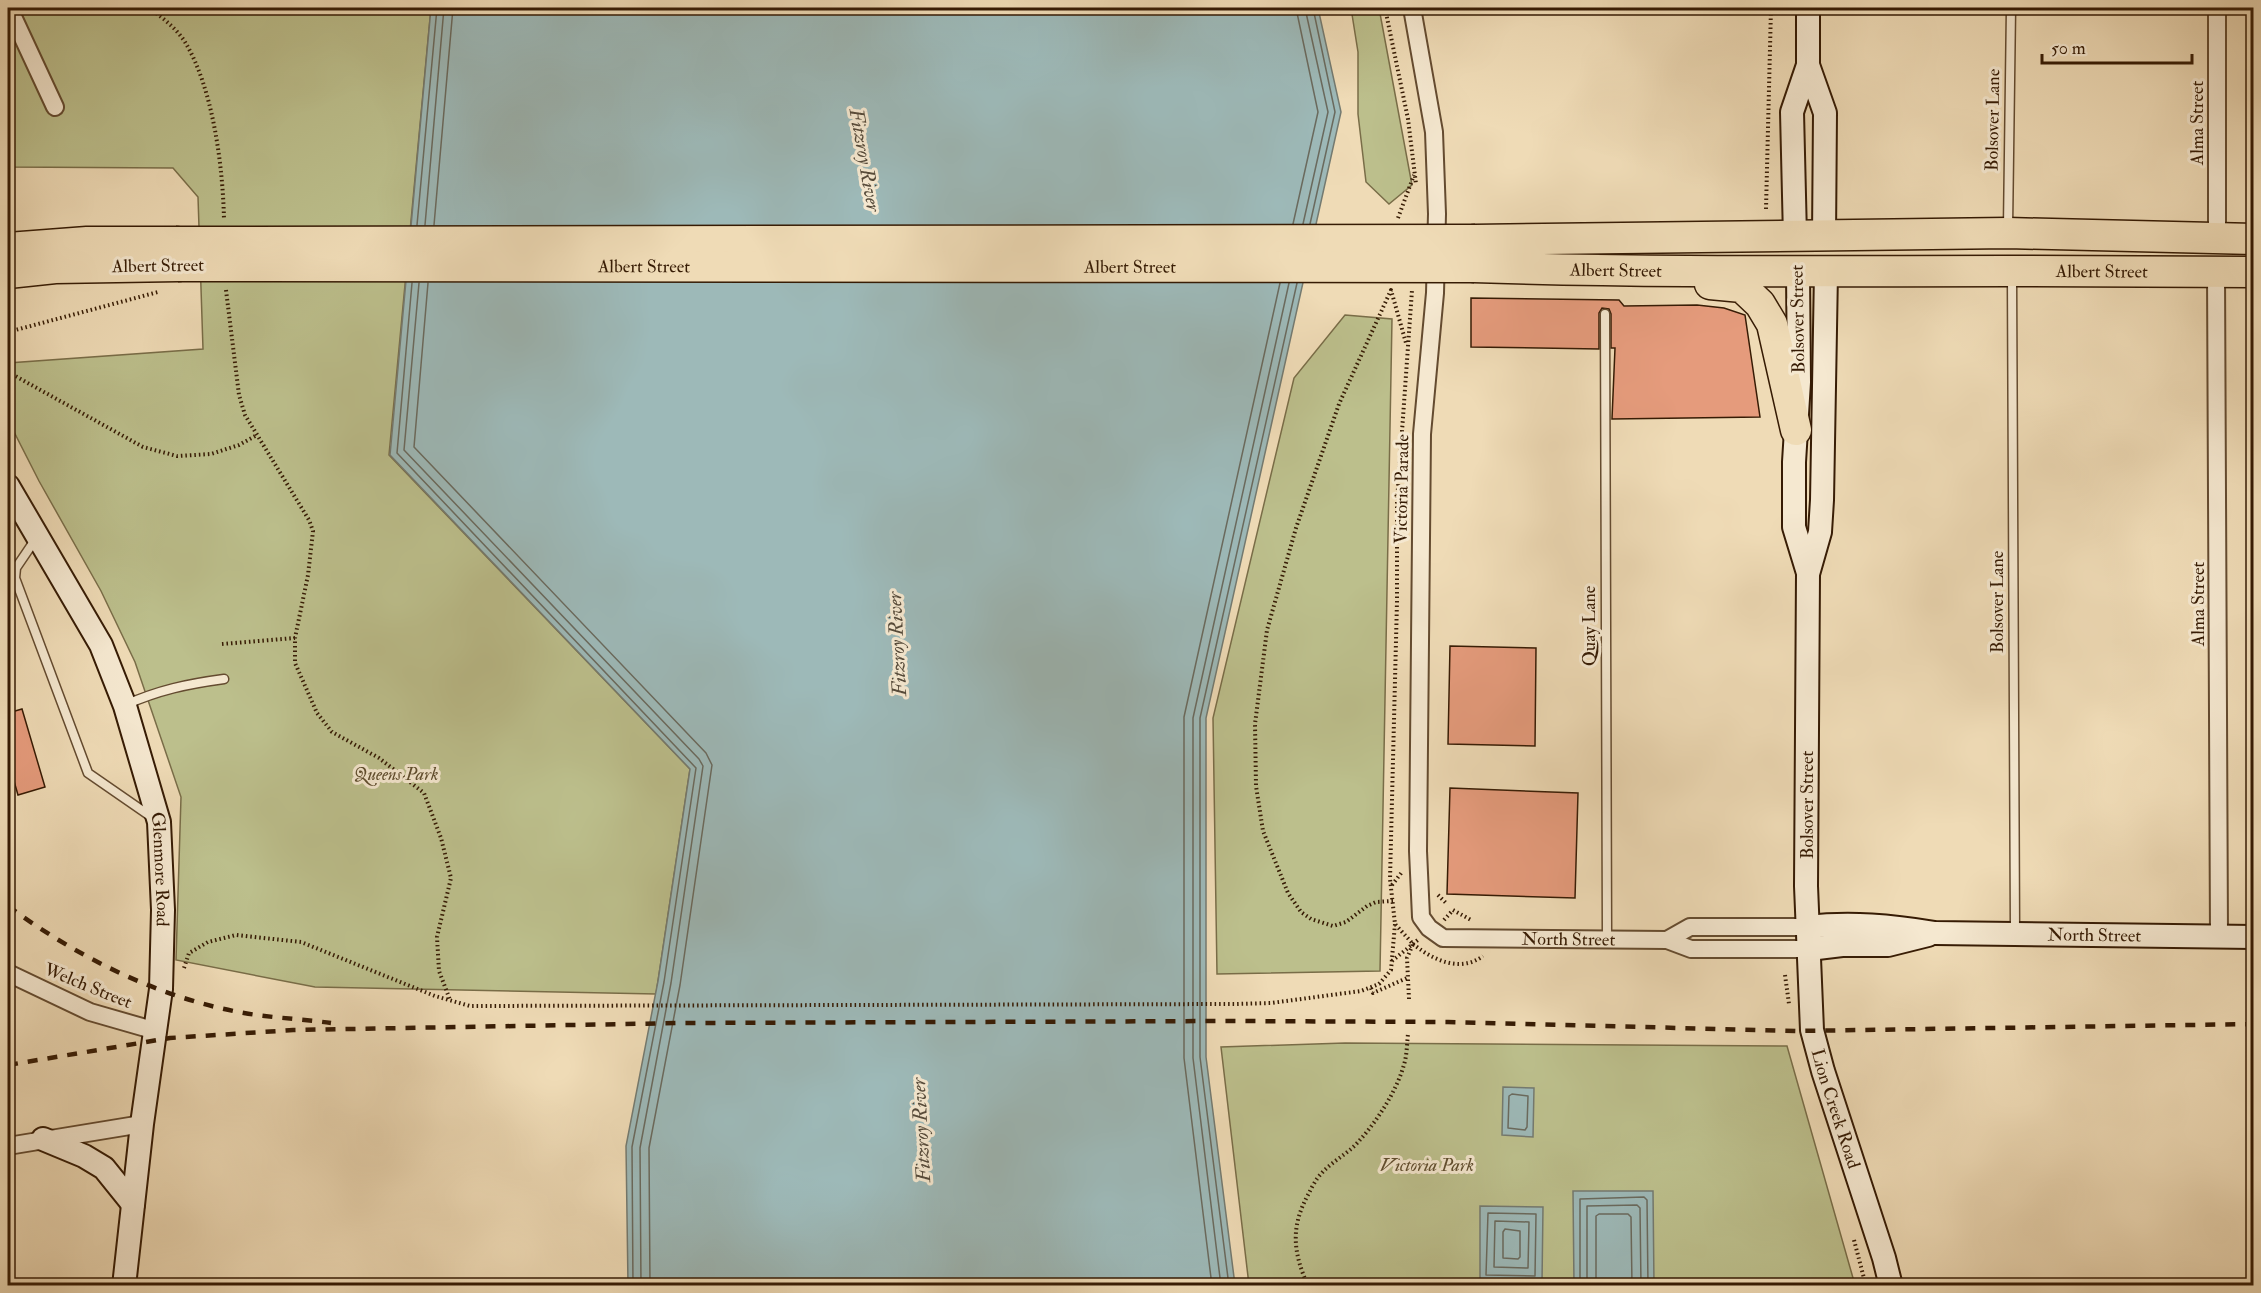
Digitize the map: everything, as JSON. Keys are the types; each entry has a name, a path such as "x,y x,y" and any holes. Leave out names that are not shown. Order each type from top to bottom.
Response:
{"highway":[{"name":"Albert Street","path":"8,273 177,254 1475,253 1795,237 2008,233 2253,239"},
{"name":"Bolsover Street","path":"1795,237 1812,273"},
{"name":"Bolsover Street","path":"1812,273 1824,237"},
{"name":"Albert Street","path":"8,248 87,242 177,254"},
{"name":"Albert Street","path":"1475,253 1608,272 2253,272"},
{"path":"1608,272 1742,287 1760,304 1772,324 1796,430"}],"street":[{"path":"9,8 55,107"},
{"name":"Victoria Parade","path":"1412,8 1434,132 1437,214 1435,293 1422,434 1418,830 1421,917 1443,938 1468,939"},
{"name":"Bolsover Street","path":"1795,237 1792,112 1808,65 1808,8"},
{"name":"Alma Street","path":"2217,8 2217,239"},
{"name":"Bolsover Street","path":"1808,65 1824,112 1824,237"},
{"name":"Alma Street","path":"2216,272 2219,936"},
{"name":"Bolsover Street","path":"1808,574 1794,527 1799,382 1812,273"},
{"name":"Bolsover Street","path":"1807,927 1808,574 1820,532 1822,500 1812,273"},
{"name":"Glenmore Road","path":"8,486 101,645 125,706 159,822 163,910 161,989 142,1124 124,1286"},
{"name":"North Street","path":"1667,940 1690,927 1807,927 1836,924 1885,925 1935,933 2253,937"},
{"name":"Lion Creek Road","path":"1807,927 1812,1030 1891,1286"},
{"name":"North Street","path":"1468,939 1607,938 1667,940 1691,949 1809,949 1842,945 1888,945 1935,933"},
{"name":"Welch Street","path":"8,973 90,1012 156,1031"},
{"path":"8,1146 142,1124"},
{"path":"43,1139 84,1156 104,1168 133,1204"}],"lane":[{"name":"Bolsover Lane","path":"2008,233 2011,8"},
{"name":"Bolsover Lane","path":"2012,271 2014,933"},
{"name":"Quay Lane","path":"1605,314 1607,938"},
{"path":"37,537 16,568 15,578 88,773 159,822"},
{"path":"125,706 153,693 183,684 224,679"}],"path":[{"path":"149,8 165,19 184,41 197,68 214,121 225,227"},
{"path":"1385,8 1408,119 1417,193"},
{"path":"1766,209 1771,8"},
{"path":"161,989 177,987 189,953 208,942 236,934 301,942 420,990 470,1006 1236,1004 1271,1003 1361,991 1379,984 1391,970 1395,924 1390,879 1397,602 1397,502 1413,280"},
{"path":"226,284 238,394 245,415 309,520 313,531 308,575 295,638 295,663 317,713 333,732 379,758 424,792 441,837 451,878 437,937 439,971 451,1000"},
{"path":"8,332 162,291"},
{"path":"1394,901 1376,902 1346,922 1333,926 1311,919 1301,912 1288,893 1263,831 1256,786 1255,724 1267,630 1296,528 1339,404 1392,291 1407,347"},
{"path":"8,372 144,447 177,456 211,454 239,445 257,435"},
{"path":"222,644 295,638"},
{"path":"1446,918 1453,910"},
{"path":"1395,924 1413,944 1434,959 1444,963 1472,963 1481,957"},
{"path":"1392,962 1413,944"},
{"path":"1409,999 1407,958 1413,944"},
{"path":"1371,988 1373,993 1407,978"},
{"path":"1308,1286 1296,1251 1296,1223 1303,1204 1320,1175 1359,1142 1388,1098 1405,1060 1408,1034"}],"green space":[{"name":"Queens Park","path":"8,8 431,8 389,455 690,769 656,994 315,987 176,960 181,797 135,662 101,591 39,481 8,420 8,363 203,349 198,197 173,168 8,167"},
{"path":"1351,8 1379,8 1412,185 1389,204 1366,182 1358,114 1358,52"},
{"path":"1345,315 1392,319 1380,971 1217,974 1213,718 1294,378"},
{"name":"Victoria Park","path":"1345,1043 1787,1046 1855,1285 1249,1285 1221,1047"}],"water":[{"name":"Fitzroy River","path":"431,8 1318,8 1341,112 1206,718 1206,1057 1235,1285 628,1285 626,1146 658,981 690,769 390,455"},
{"path":"1503,1087 1534,1088 1533,1137 1502,1135"},
{"path":"1573,1191 1653,1191 1654,1285 1574,1285"},
{"path":"1480,1206 1543,1207 1542,1283 1480,1282"}],"building":[{"path":"1471,298 1619,300 1624,306 1697,305 1724,308 1745,315 1760,417 1612,419 1615,348 1611,348 1609,309 1602,308 1599,313 1599,349 1471,347"},
{"path":"1450,646 1536,648 1535,746 1448,744"},
{"path":"22,709 45,787 18,795 8,760 8,713"},
{"path":"1450,788 1578,793 1575,898 1447,894"}],"railway":[{"path":"8,906 62,942 150,986 212,1006 244,1013 331,1023"},
{"path":"8,1065 170,1038 293,1030 682,1023 1229,1021 1448,1022 1796,1031 2254,1024"}]}
